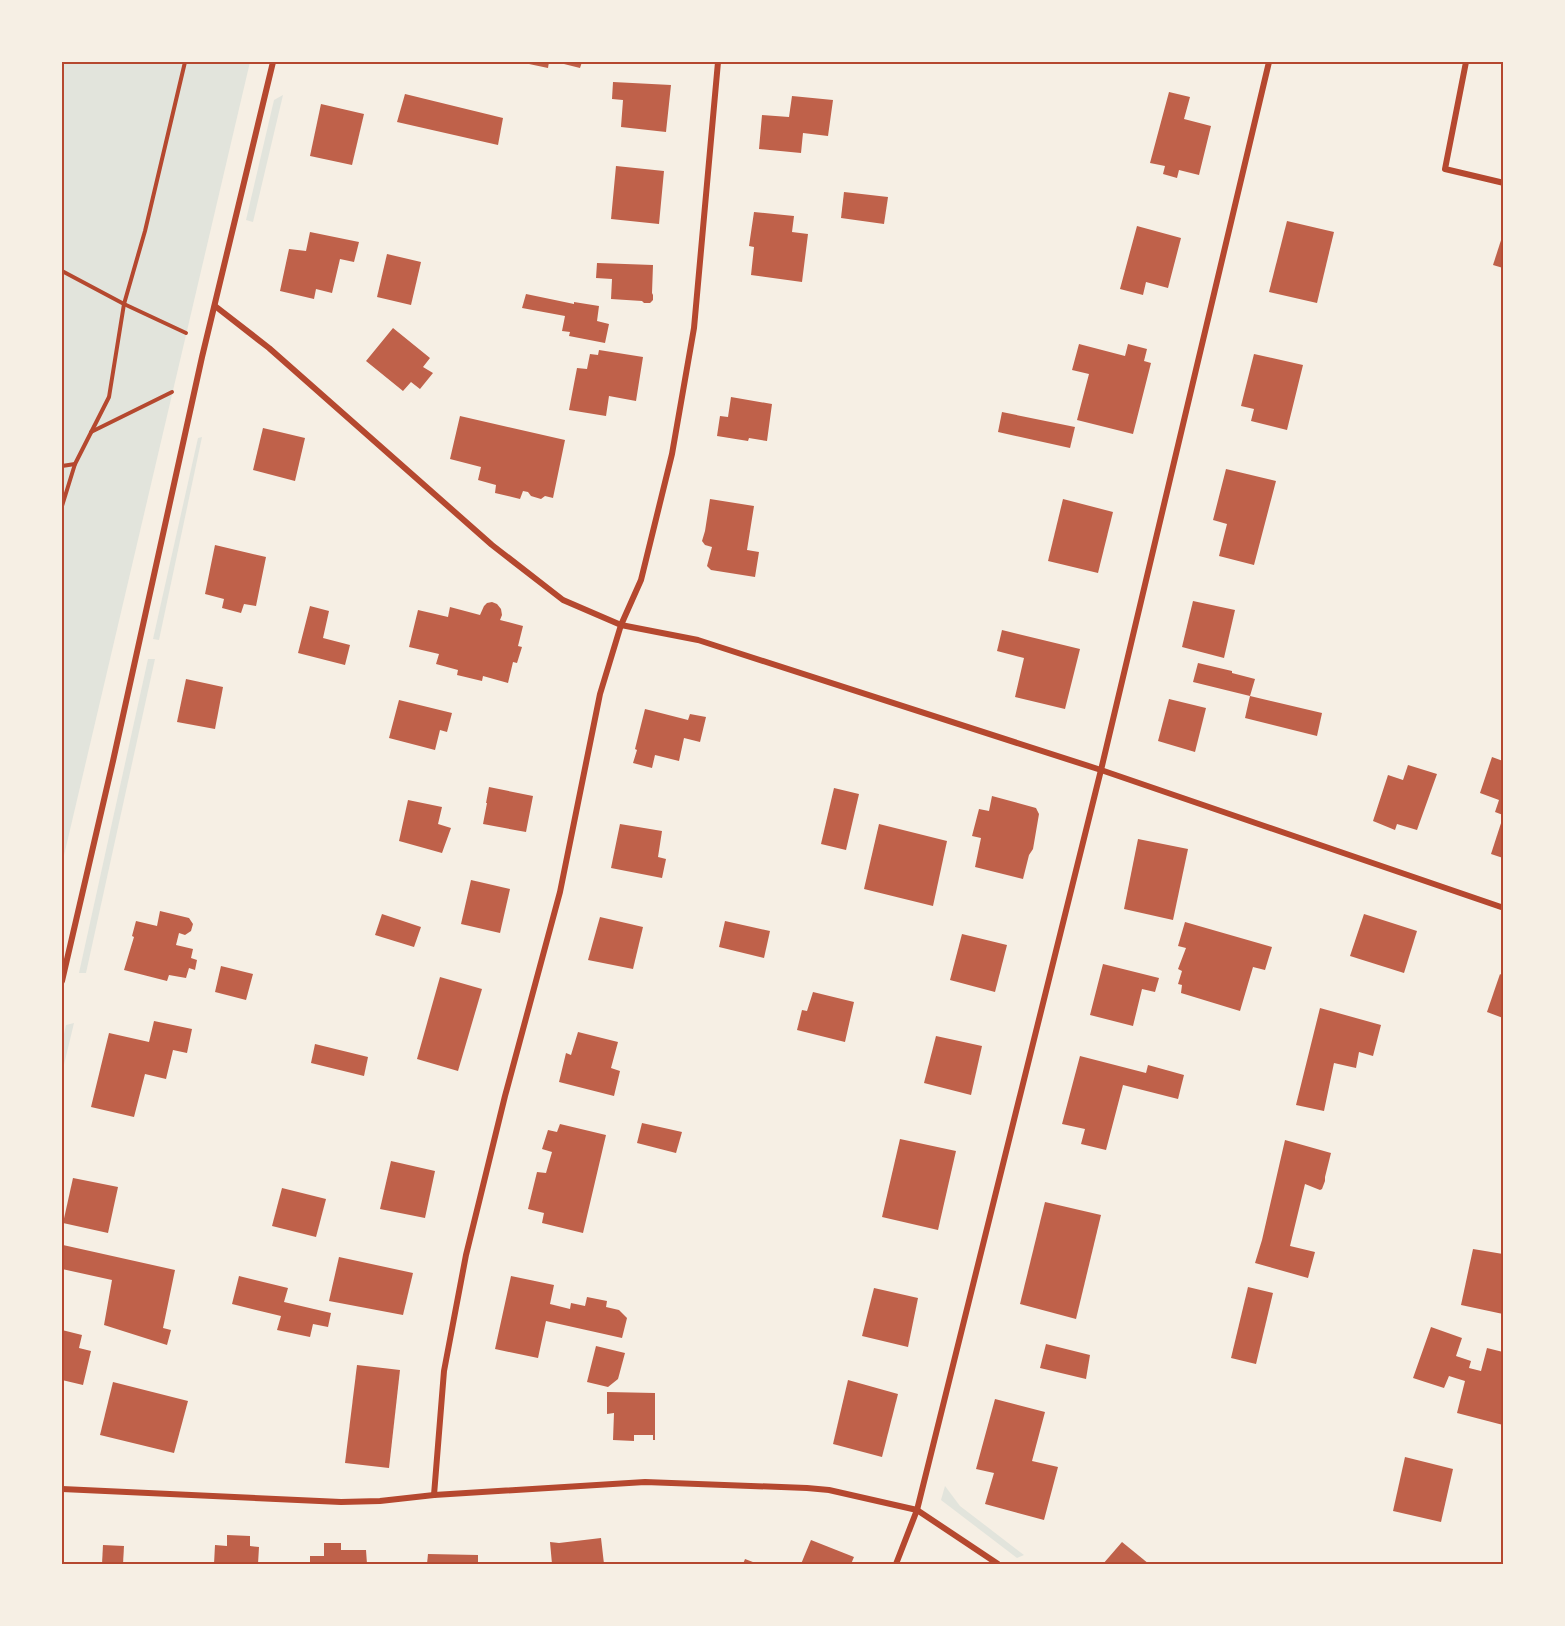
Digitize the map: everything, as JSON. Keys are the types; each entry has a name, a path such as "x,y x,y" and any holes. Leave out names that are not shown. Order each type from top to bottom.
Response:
{"street":[{"path":"62,981 113,762 183,439 273,62"},
{"path":"434,1495 444,1371 466,1255 505,1096 560,892 600,694 621,625 641,580 672,454 692,340 718,62"},
{"path":"896,1564 917,1510 1101,770 1269,62"},
{"path":"1466,62 1445,169 1503,183"},
{"path":"214,306 269,348 492,545 563,600 621,625 698,640 1101,770 1503,908"},
{"path":"62,1489 341,1502 645,1482 807,1488 828,1490 917,1510 998,1564"}],"path":[{"path":"62,506 75,464 109,397 124,304 145,231 185,62"},
{"path":"62,271 124,304 187,333"},
{"path":"91,432 172,392"},
{"path":"62,465 75,464"}],"shaded area":[{"path":"62,62 250,62 62,864"},
{"path":"283,95 253,222 246,220 274,100"},
{"path":"202,437 159,640 153,639 198,438"},
{"path":"148,659 155,659 86,973 79,973"},
{"path":"74,1023 62,1073 62,1043 66,1025"},
{"path":"945,1486 960,1506 1024,1555 1017,1558 941,1500"}],"building":[{"path":"530,62 549,62 548,68 529,64"},
{"path":"556,62 582,62 580,68"},
{"path":"613,82 671,85 666,132 621,127 623,100 612,99"},
{"path":"1169,92 1190,97 1184,119 1211,126 1199,175 1179,170 1177,178 1163,174 1165,166 1150,163"},
{"path":"405,94 503,118 498,145 397,122"},
{"path":"792,96 833,100 828,136 803,133 801,153 759,149 762,115 789,117"},
{"path":"321,104 364,114 352,165 310,156"},
{"path":"616,166 664,171 659,224 611,219"},
{"path":"844,192 888,197 884,224 841,218"},
{"path":"754,212 794,216 792,232 808,234 802,282 751,275 754,247 749,246"},
{"path":"1287,221 1334,232 1317,303 1269,292"},
{"path":"1137,226 1181,238 1168,288 1146,282 1143,295 1120,289"},
{"path":"310,232 359,242 354,262 340,259 332,293 316,289 314,299 280,291 289,249 306,251"},
{"path":"1503,234 1503,268 1493,265"},
{"path":"387,254 421,262 411,305 377,297"},
{"path":"597,263 653,265 653,300 650,303 644,303 611,299 612,279 596,278"},
{"path":"526,294 574,304 574,302 599,306 597,321 609,324 605,343 569,336 570,332 562,331 565,316 522,308"},
{"path":"393,328 430,358 423,367 433,373 420,389 411,382 403,391 366,361"},
{"path":"1079,344 1125,356 1128,344 1147,349 1144,361 1151,363 1133,434 1077,420 1089,374 1072,370"},
{"path":"599,350 643,357 636,401 609,396 606,416 569,410 577,368 587,369 590,354 598,355"},
{"path":"1254,354 1303,365 1287,430 1251,421 1254,409 1241,406"},
{"path":"731,397 772,404 767,441 749,438 748,441 717,436 720,416 728,417"},
{"path":"1002,412 1075,427 1070,448 998,432"},
{"path":"460,416 565,440 553,498 545,496 541,499 523,491 520,499 495,493 496,485 478,480 481,467 450,459"},
{"path":"263,428 305,438 295,481 253,470"},
{"path":"1226,469 1276,481 1254,565 1219,556 1227,524 1213,520"},
{"path":"710,499 754,506 747,550 759,552 755,577 711,570 707,566 712,547 705,545 702,541"},
{"path":"1063,499 1113,512 1098,573 1048,561"},
{"path":"215,545 266,557 256,606 244,604 241,613 222,608 224,599 205,594"},
{"path":"1193,601 1235,610 1224,658 1182,647"},
{"path":"492,602 501,609 500,620 523,626 518,646 522,647 517,663 513,662 508,683 483,676 482,681 457,675 458,670 436,664 439,654 409,647 418,610 448,617 450,607 480,615 484,606"},
{"path":"310,606 329,611 323,638 350,645 345,665 298,653"},
{"path":"1002,630 1080,649 1065,709 1015,697 1024,658 997,651"},
{"path":"1198,663 1255,679 1250,696 1193,682"},
{"path":"186,679 223,687 215,729 177,722"},
{"path":"1250,696 1322,713 1317,736 1245,718"},
{"path":"1169,699 1206,708 1195,752 1158,741"},
{"path":"399,700 452,713 447,732 440,730 435,750 389,738"},
{"path":"645,709 688,720 690,714 706,717 700,742 684,738 679,761 655,755 652,768 633,763"},
{"path":"1492,757 1503,761 1503,815 1495,812 1499,800 1480,793"},
{"path":"1408,765 1437,774 1417,830 1397,824 1395,830 1373,821 1388,775 1403,780"},
{"path":"489,787 533,796 526,832 483,824"},
{"path":"834,788 859,794 846,850 821,844"},
{"path":"992,796 1036,808 1039,814 1033,849 1029,855 1023,879 975,867 981,838 972,836 979,809 989,811"},
{"path":"408,800 442,807 438,824 451,828 442,853 399,841"},
{"path":"1503,817 1503,858 1491,854"},
{"path":"620,824 662,831 658,857 666,859 662,878 611,868"},
{"path":"879,824 947,841 933,906 864,889"},
{"path":"1138,839 1188,849 1173,920 1124,909"},
{"path":"471,880 510,889 500,933 461,924"},
{"path":"160,911 189,918 193,924 191,931 185,935 179,933 176,945 193,949 191,958 197,960 195,970 189,968 186,978 169,975 167,981 124,970 134,937 132,936 136,921 157,926"},
{"path":"382,914 421,927 414,947 375,935"},
{"path":"1364,914 1417,931 1404,973 1350,956"},
{"path":"600,917 643,927 633,969 588,960"},
{"path":"725,921 770,931 764,958 719,947"},
{"path":"1185,922 1272,947 1265,970 1253,967 1240,1011 1181,993 1182,985 1178,984 1182,971 1178,969 1186,948 1178,946"},
{"path":"962,934 1007,945 995,992 950,980"},
{"path":"1103,964 1159,978 1155,992 1142,989 1133,1026 1090,1015"},
{"path":"221,966 253,974 246,1000 215,992"},
{"path":"1500,974 1503,976 1503,1018 1487,1012"},
{"path":"440,977 482,989 458,1071 417,1059"},
{"path":"813,992 854,1002 845,1042 797,1030 802,1010 807,1011"},
{"path":"1320,1008 1381,1025 1373,1056 1359,1052 1356,1068 1334,1063 1324,1111 1296,1105"},
{"path":"154,1021 192,1029 187,1053 173,1050 166,1079 145,1074 134,1117 91,1107 109,1033 149,1042"},
{"path":"578,1032 618,1042 611,1068 620,1071 614,1096 559,1082 566,1053 571,1055"},
{"path":"936,1036 982,1046 971,1095 924,1083"},
{"path":"315,1044 368,1057 364,1076 311,1063"},
{"path":"1080,1056 1146,1073 1148,1065 1184,1075 1178,1099 1123,1085 1106,1150 1081,1144 1085,1129 1062,1124"},
{"path":"642,1123 682,1132 676,1153 637,1143"},
{"path":"560,1124 606,1135 583,1233 542,1223 544,1213 528,1209 537,1172 546,1173 552,1152 542,1149 548,1130 557,1132"},
{"path":"900,1139 956,1151 938,1230 882,1217"},
{"path":"1285,1140 1331,1153 1322,1189 1305,1184 1290,1246 1315,1252 1308,1278 1255,1263"},
{"path":"391,1161 435,1171 425,1218 380,1209"},
{"path":"73,1178 118,1187 108,1233 63,1223"},
{"path":"282,1188 326,1199 316,1237 272,1226"},
{"path":"1045,1202 1101,1215 1076,1319 1020,1304"},
{"path":"63,1245 175,1270 163,1328 171,1330 167,1345 104,1325 112,1280 62,1269"},
{"path":"1473,1249 1503,1254 1503,1314 1461,1305"},
{"path":"339,1257 413,1273 403,1315 329,1301"},
{"path":"239,1276 288,1288 284,1302 331,1313 328,1327 313,1324 310,1337 277,1330 281,1316 232,1304"},
{"path":"511,1276 554,1285 550,1304 570,1309 571,1303 585,1306 587,1297 607,1301 606,1307 619,1310 627,1318 622,1338 546,1321 538,1358 495,1349"},
{"path":"1248,1287 1273,1293 1256,1364 1231,1358"},
{"path":"874,1288 918,1298 908,1347 862,1336"},
{"path":"1431,1327 1462,1338 1456,1356 1471,1361 1469,1368 1481,1371 1487,1348 1503,1352 1503,1425 1457,1413 1465,1381 1449,1376 1444,1388 1413,1378"},
{"path":"62,1330 82,1335 79,1348 91,1351 83,1385 62,1380"},
{"path":"1046,1344 1090,1355 1086,1379 1040,1368"},
{"path":"596,1346 625,1353 618,1379 608,1387 587,1382"},
{"path":"357,1365 400,1370 389,1468 345,1463"},
{"path":"848,1380 898,1394 882,1457 833,1444"},
{"path":"113,1382 188,1401 174,1453 100,1435"},
{"path":"607,1392 655,1393 655,1440 653,1440 653,1435 634,1435 634,1441 613,1440 614,1413 607,1414"},
{"path":"995,1399 1045,1412 1032,1461 1058,1467 1044,1520 985,1504 994,1473 976,1469"},
{"path":"1405,1457 1453,1469 1441,1522 1393,1511"},
{"path":"227,1535 250,1536 250,1546 259,1547 258,1564 214,1564 215,1545 227,1546"},
{"path":"601,1538 604,1564 552,1564 550,1542"},
{"path":"811,1540 854,1557 851,1564 801,1564"},
{"path":"1122,1542 1149,1564 1103,1564"},
{"path":"324,1543 341,1543 341,1550 366,1550 367,1564 310,1564 310,1556 324,1556"},
{"path":"103,1545 124,1546 123,1564 102,1564"},
{"path":"428,1554 478,1555 478,1564 427,1564"},
{"path":"745,1559 758,1564 743,1564"}]}
